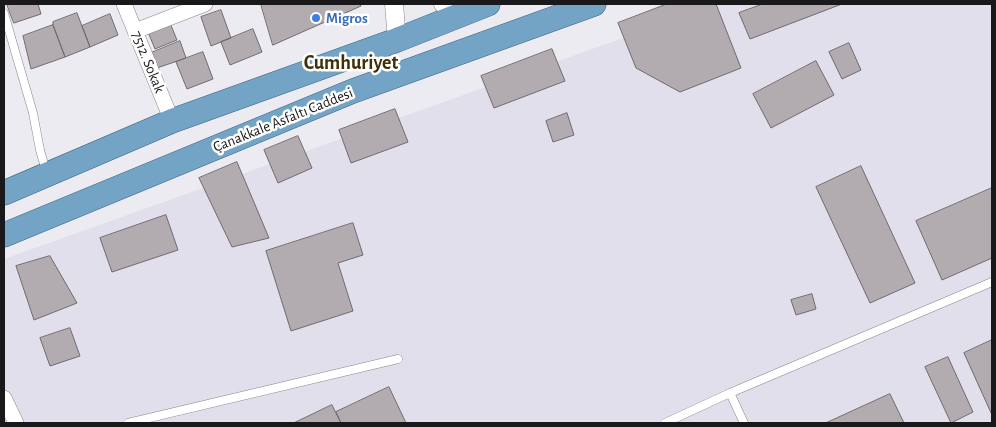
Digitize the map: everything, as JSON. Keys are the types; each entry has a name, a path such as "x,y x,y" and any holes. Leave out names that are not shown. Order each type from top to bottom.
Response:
{"highway":[{"path":"4,193 172,121 397,40 488,4"},
{"name":"Çanakkale Asfaltı Caddesi","path":"4,235 352,91 594,4"}],"street":[{"name":"7512. Sokak","path":"124,4 172,121"},
{"path":"135,31 204,4"},
{"path":"394,4 397,40"},
{"path":"443,4 465,13"},
{"path":"4,398 16,423"}],"lane":[{"path":"4,14 33,113 40,150 48,174"},
{"path":"665,423 730,393 992,282"},
{"path":"128,423 398,359"},
{"path":"730,393 744,423"}],"shaded area":[{"path":"718,4 992,4 992,423 4,423 4,259"}],"building":[{"path":"7,4 38,4 41,14 14,23"},
{"path":"261,4 360,4 361,6 273,45"},
{"path":"667,4 716,4 741,68 680,92 636,68 618,23"},
{"path":"763,4 842,4 750,39 739,13"},
{"path":"221,10 231,38 211,46 201,17"},
{"path":"77,13 90,47 65,57 53,22"},
{"path":"110,14 118,35 90,47 82,26"},
{"path":"170,23 177,40 155,49 148,32"},
{"path":"53,25 65,57 31,69 23,36"},
{"path":"253,29 262,52 230,65 221,42"},
{"path":"180,41 186,58 157,68 151,53"},
{"path":"849,43 861,70 842,79 829,52"},
{"path":"552,49 565,81 494,108 481,76"},
{"path":"203,52 213,79 187,89 176,62"},
{"path":"816,61 834,95 771,128 753,94"},
{"path":"395,109 408,142 351,163 339,130"},
{"path":"567,113 574,135 553,142 546,121"},
{"path":"298,136 312,168 278,183 264,150"},
{"path":"237,162 269,238 232,247 199,178"},
{"path":"861,166 915,283 870,303 816,187"},
{"path":"992,188 992,258 942,280 916,221"},
{"path":"166,215 178,250 112,272 100,238"},
{"path":"353,223 363,255 338,263 353,311 291,331 266,251"},
{"path":"50,256 77,303 34,320 16,266"},
{"path":"812,294 816,309 796,315 791,300"},
{"path":"70,328 80,356 50,366 40,338"},
{"path":"992,340 992,415 964,353"},
{"path":"948,357 973,412 951,423 925,367"},
{"path":"389,387 406,423 341,423 336,412"},
{"path":"890,394 904,423 826,423"},
{"path":"332,405 341,423 294,423"}],"place":[{"name":"Migros","path":"316,18"}],"district":[{"name":"Cumhuriyet","path":"351,63"}]}
